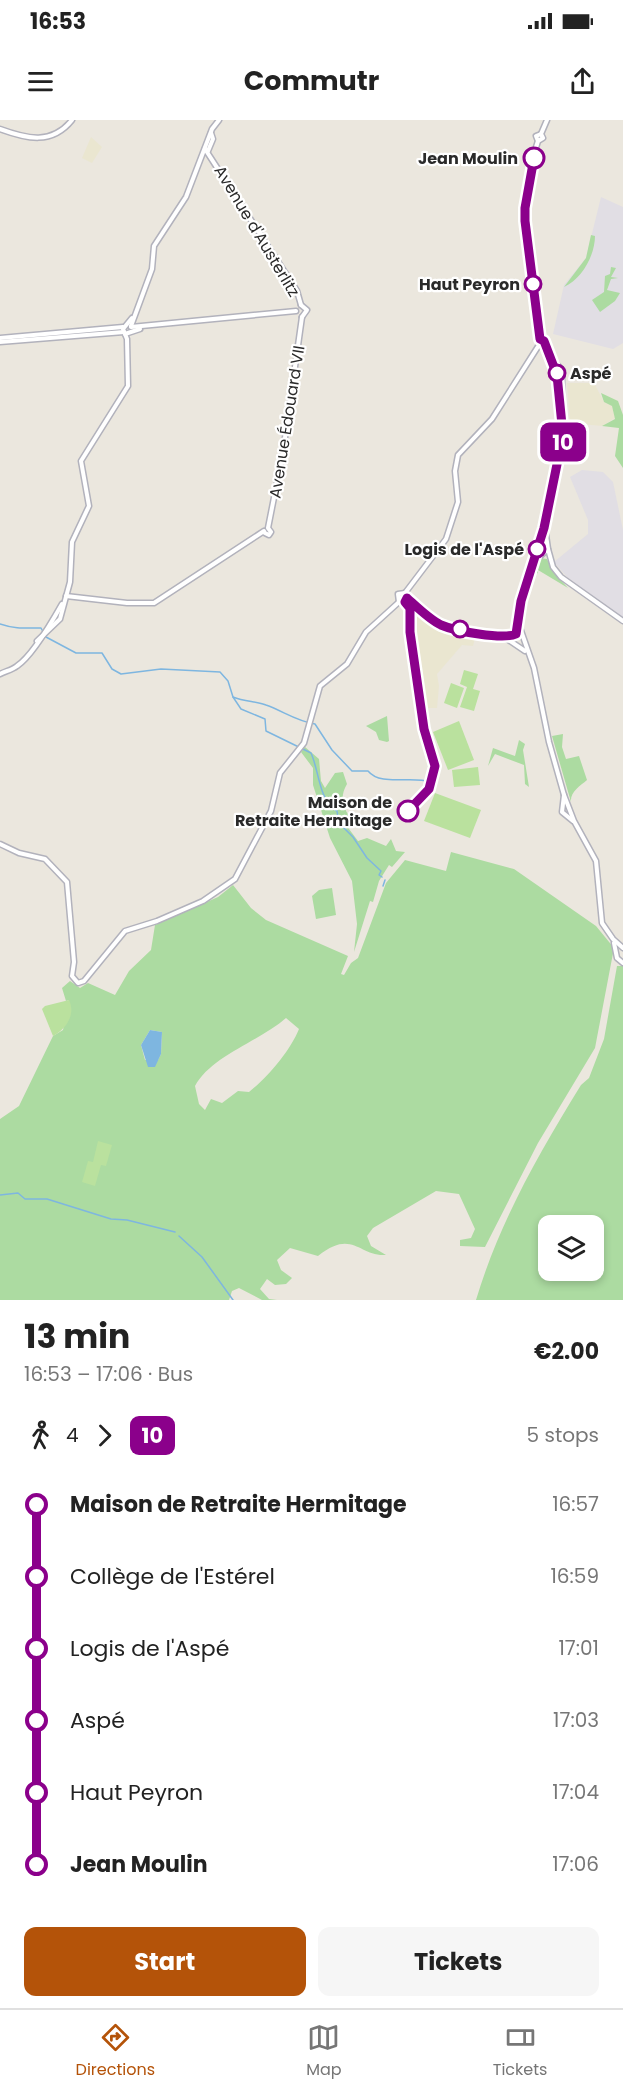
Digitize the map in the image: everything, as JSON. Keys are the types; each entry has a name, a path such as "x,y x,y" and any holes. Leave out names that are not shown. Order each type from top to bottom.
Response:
{"street":[{"path":"0,129 39,139 53,136 72,120"},
{"name":"Avenue d'Austerlitz","path":"219,120 211,132 213,139 206,150 297,291 301,305 307,310 302,317"},
{"path":"515,639 521,604 544,528 562,449 559,373 538,341 540,339 525,221 527,211 525,208 538,141 536,136 541,134 547,120"},
{"path":"0,674 17,667 51,625 65,598 71,578 72,542 90,499 81,461 128,386 128,329 150,274 154,246 186,197 206,150"},
{"path":"0,340 296,311 301,305"},
{"path":"296,311 302,317"},
{"name":"Avenue Édouard VII","path":"65,598 154,603 265,533 268,528 283,452 302,317"},
{"path":"399,602 397,595 405,593 446,539 458,502 455,471 458,455 492,419 541,345"},
{"path":"544,528 550,559 556,572 623,621"},
{"path":"538,543 546,544"},
{"path":"533,563 548,549"},
{"path":"536,550 550,559"},
{"path":"405,593 407,598 442,625 515,639 521,638"},
{"path":"0,844 19,853 45,859 67,882 74,962 72,976 78,983 84,981 125,931 157,921 203,901 223,890 238,875 271,810 280,773 304,742 320,686 347,664 366,632 399,602 404,603 407,598"},
{"path":"519,625 521,638 535,670 547,734 564,795 574,821 595,857 600,918 613,939 623,948 616,954"},
{"path":"515,639 521,638"},
{"path":"515,639 527,653"},
{"path":"564,795 562,812 574,821"},
{"path":"563,807 571,809"},
{"path":"566,815 571,809"},
{"path":"613,939 617,960 623,963"}],"shaded area":[{"path":"91,137 102,147 92,163 82,158"},
{"path":"601,197 623,207 623,343 613,349 553,334 564,285 586,258"},
{"path":"567,383 594,383 604,402 612,406 615,418 602,426 570,423"},
{"path":"582,470 603,472 613,482 623,530 623,619 567,577 554,562 588,534 588,520 570,477"},
{"path":"416,608 443,629 476,634 473,646 462,645 437,674 439,686 437,708 424,708 411,612"}],"green space":[{"path":"591,235 595,236 593,251 586,266 564,287 586,258"},
{"path":"611,267 616,268 611,277 618,278 611,279 607,290 620,293 615,301 600,312 592,300 604,292 605,276 610,274"},
{"path":"601,393 618,401 623,415 623,468 615,456 619,428 602,426 615,419 612,406 604,402"},
{"path":"541,558 547,559 554,573 568,588 538,570 538,573 531,576 535,562"},
{"path":"464,670 478,674 473,689 480,691 474,711 460,707 467,687 460,684"},
{"path":"451,683 464,688 457,708 444,703"},
{"path":"387,716 389,741 387,742 379,740 376,732 366,726"},
{"path":"459,721 474,760 448,770 433,732"},
{"path":"563,734 562,747 566,759 579,756 587,780 574,792 571,802 552,736"},
{"path":"519,740 525,744 523,750 529,787 525,784 524,765 495,754 488,766 493,748 515,756"},
{"path":"305,747 319,759 321,781 325,788 335,773 343,772 347,784 343,800 349,816 346,825 358,841 367,838 386,846 391,839 396,851 405,852 392,867 389,865 379,881 373,902 370,901 354,952 357,924 352,881 330,838 313,785 313,768 301,752"},
{"path":"478,767 480,785 454,787 452,770"},
{"path":"435,793 481,810 470,838 424,821"},
{"path":"451,852 514,869 596,926 614,948 595,1048 538,1143 485,1247 460,1246 460,1240 471,1238 475,1229 459,1194 436,1191 373,1228 367,1236 371,1246 386,1255 369,1252 348,1244 330,1248 318,1256 290,1248 277,1260 281,1270 292,1278 286,1284 275,1285 267,1279 260,1289 269,1299 277,1300 262,1300 239,1288 232,1291 229,1300 0,1300 0,1119 19,1106 53,1036 63,1030 69,1000 66,1001 62,988 70,981 80,988 88,983 115,995 129,971 151,950 155,925 218,897 233,885 251,908 266,920 348,956 341,974 344,975 351,963 358,958 386,883 405,860 446,871","holes":["286,1018 299,1029 284,1055 264,1079 249,1092 238,1091 222,1103 211,1099 205,1110 199,1104 195,1086 202,1075 224,1057","150,1030 162,1032 161,1054 158,1060 145,1060 141,1045"]},
{"path":"332,888 336,915 316,919 312,896 319,890"},
{"path":"617,966 623,966 623,1300 476,1300 496,1243 521,1189 565,1111 581,1085 589,1078 604,1039"},
{"path":"69,1000 71,1011 68,1021 62,1030 53,1036 42,1009 45,1006"},
{"path":"98,1141 112,1145 106,1166 101,1165 95,1186 82,1182 88,1161 93,1162"}],"water":[{"path":"150,1030 162,1032 161,1054 155,1067 148,1067 141,1045"}],"waterway":[{"path":"0,624 41,628 46,637 76,653 102,653 112,669 121,674 161,669 220,672 228,681 233,697 272,707 302,721 315,724 332,750 352,771 368,771 374,776 389,780 430,782"},
{"path":"233,697 241,709 265,719 266,731 311,753 326,801 337,811 339,823 353,837 367,858 381,871 379,875 382,877"},
{"path":"383,886 385,880"},
{"path":"0,1195 18,1193 25,1199 47,1199 111,1219 127,1220 175,1232"},
{"path":"179,1236 202,1257 233,1300"}],"bus line":[{"name":"10","path":"408,811 423,798 432,786 435,766 424,729 412,650 410,608 405,602 407,598 435,622 445,626 504,637 514,636 519,625 521,604 544,528 562,449 561,391 548,350 543,344 544,341 540,339 525,221 527,211 525,208 534,158"}],"place":[{"name":"Jean Moulin","path":"534,158"},
{"name":"Haut Peyron","path":"533,284"},
{"name":"Aspé","path":"557,373"},
{"name":"Logis de l'Aspé","path":"537,549"},
{"name":"Maison de Retraite Hermitage","path":"408,811"}]}
